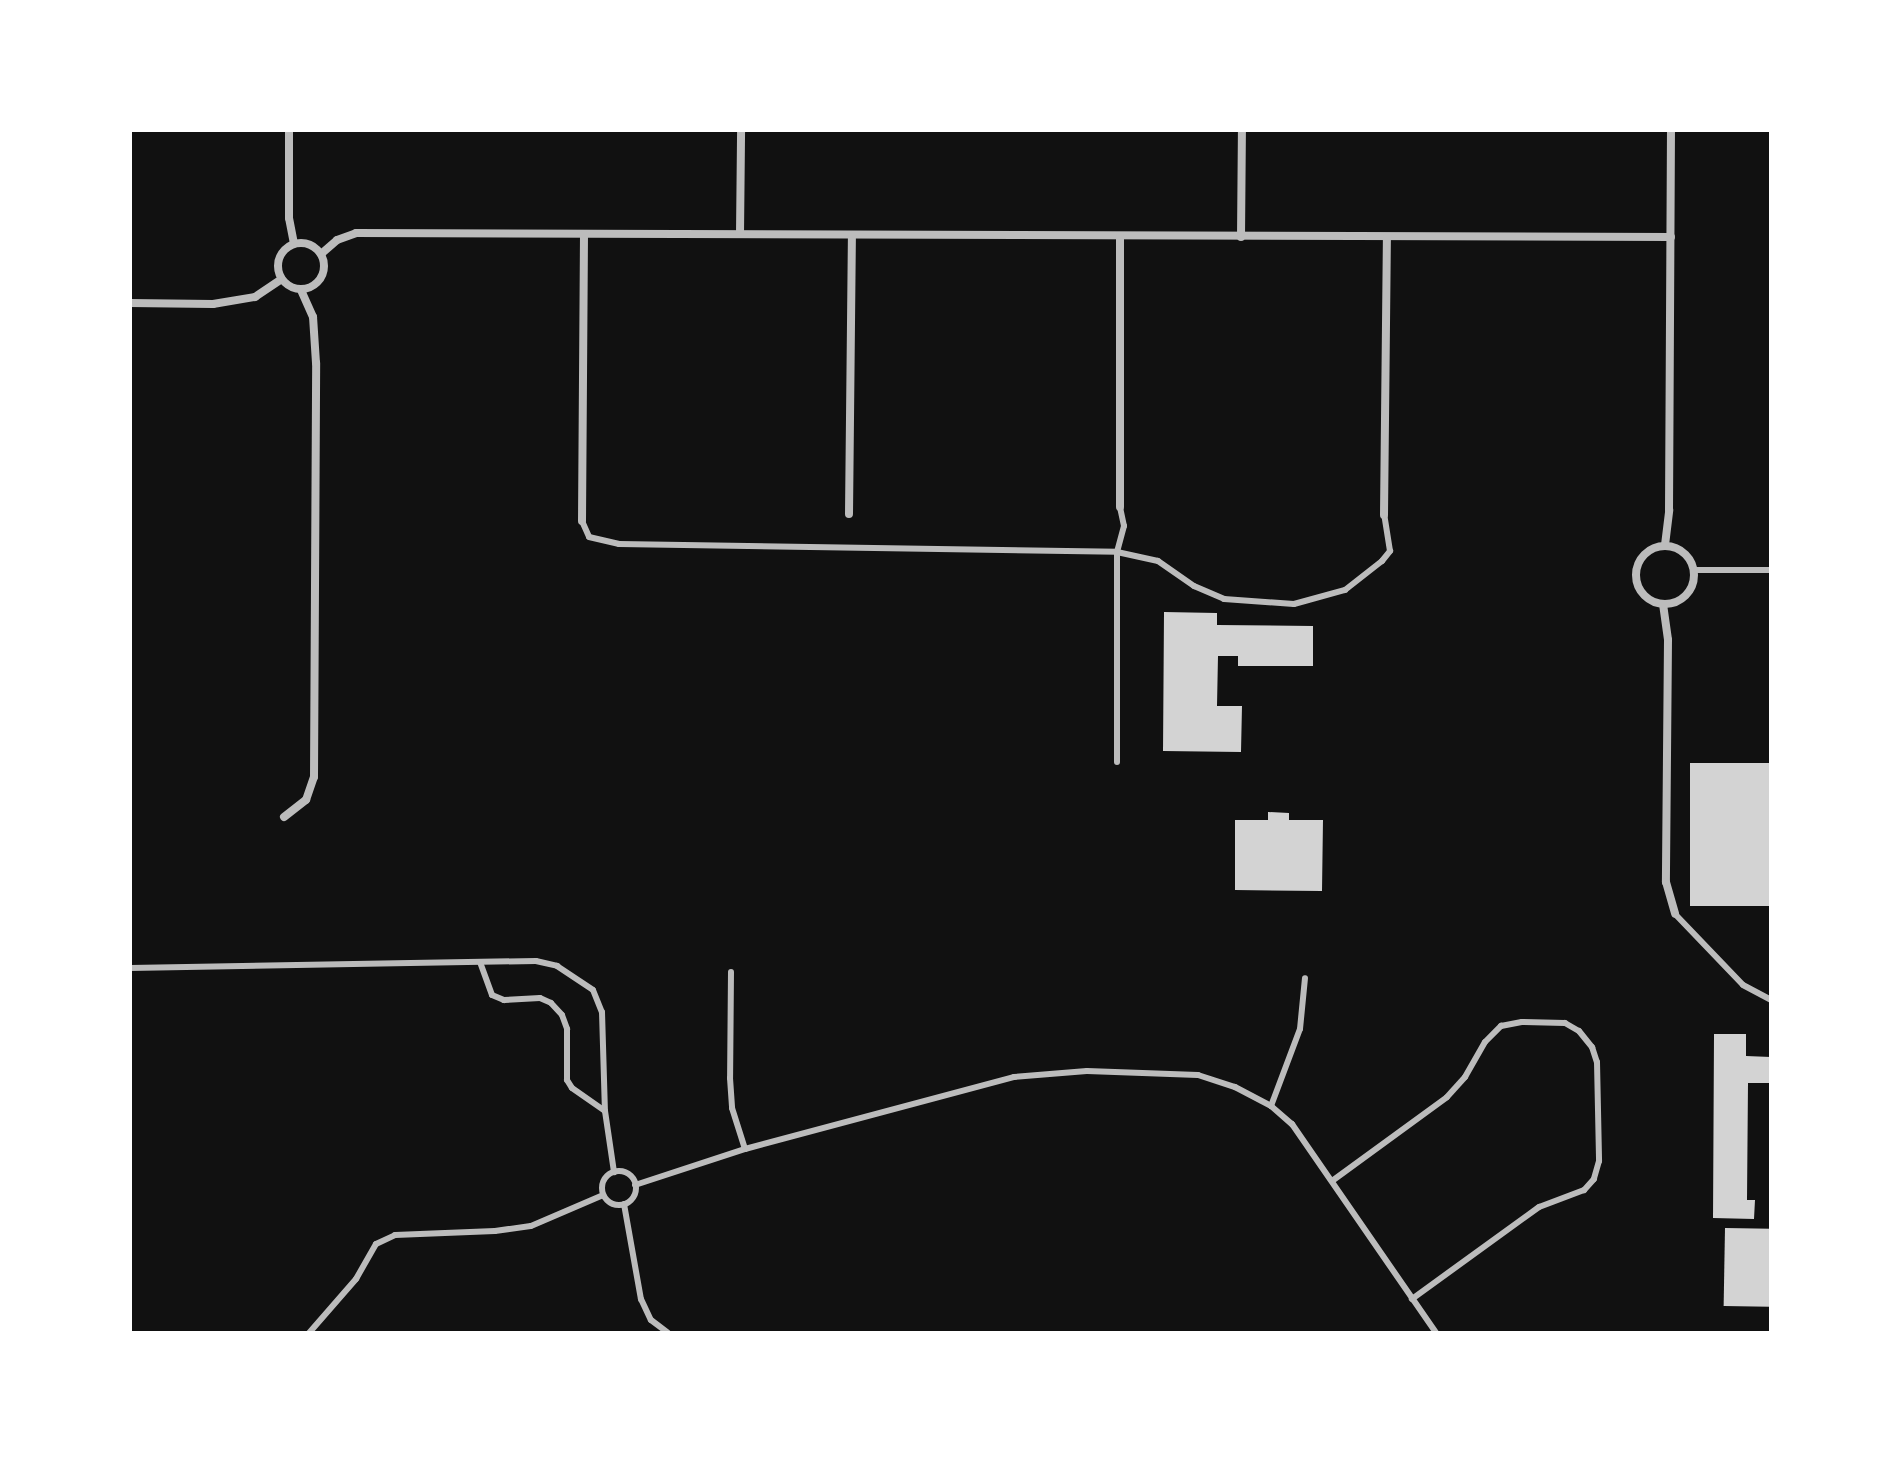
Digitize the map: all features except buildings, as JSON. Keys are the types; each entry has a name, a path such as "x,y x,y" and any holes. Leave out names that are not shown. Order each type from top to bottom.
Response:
{"street":[{"path":"289,130 289,218 294,244"},
{"path":"740,234 741,130"},
{"path":"1241,237 1242,130"},
{"path":"1665,545 1669,510 1671,130"},
{"path":"321,254 337,240 356,233 1671,237"},
{"path":"582,521 584,235"},
{"path":"849,514 852,235"},
{"path":"1120,236 1120,507"},
{"path":"1384,515 1387,237"},
{"path":"284,817 306,800 314,777 316,363 313,317 301,290 282,279 278,264 281,254 294,244 310,244 321,254 323,274 313,286 301,290"},
{"path":"130,303 213,304 255,297 282,279"},
{"path":"1665,545 1680,549 1694,570 1695,579 1685,597 1663,604 1644,596 1636,571 1646,553 1665,545"},
{"path":"1663,604 1668,640 1666,882 1675,914"}],"lane":[{"path":"1117,762 1117,552 1124,526 1120,507"},
{"path":"582,521 589,537 619,544 1117,552 1158,561 1194,586 1224,599 1294,604 1345,590 1382,561 1390,551 1384,515"},
{"path":"1694,570 1771,570"},
{"path":"1675,914 1743,985 1771,1000"},
{"path":"130,968 536,961 557,966 593,990 602,1012 605,1111 614,1172"},
{"path":"480,962 492,995 504,1000 540,998 551,1003 562,1015 567,1029 567,1080 572,1088 605,1111"},
{"path":"731,972 732,1108 745,1149"},
{"path":"1271,1106 1300,1029 1305,978"},
{"path":"1332,1181 1447,1097 1465,1077 1485,1042 1501,1026 1522,1022 1565,1023 1579,1031 1592,1047 1597,1062 1599,1161 1594,1179 1584,1190 1539,1207 1412,1299"},
{"path":"635,1185 745,1149 1014,1077 1132,1071 1198,1075 1235,1087 1271,1106 1292,1124 1436,1333"},
{"path":"614,1172 626,1172 635,1185 633,1197 624,1204 613,1204 603,1195 602,1183 614,1172"},
{"path":"309,1333 356,1279 376,1244 395,1235 495,1231 531,1226 603,1195"},
{"path":"624,1204 641,1299 651,1320 666,1332"},
{"path":"654,1333 666,1332"}]}
